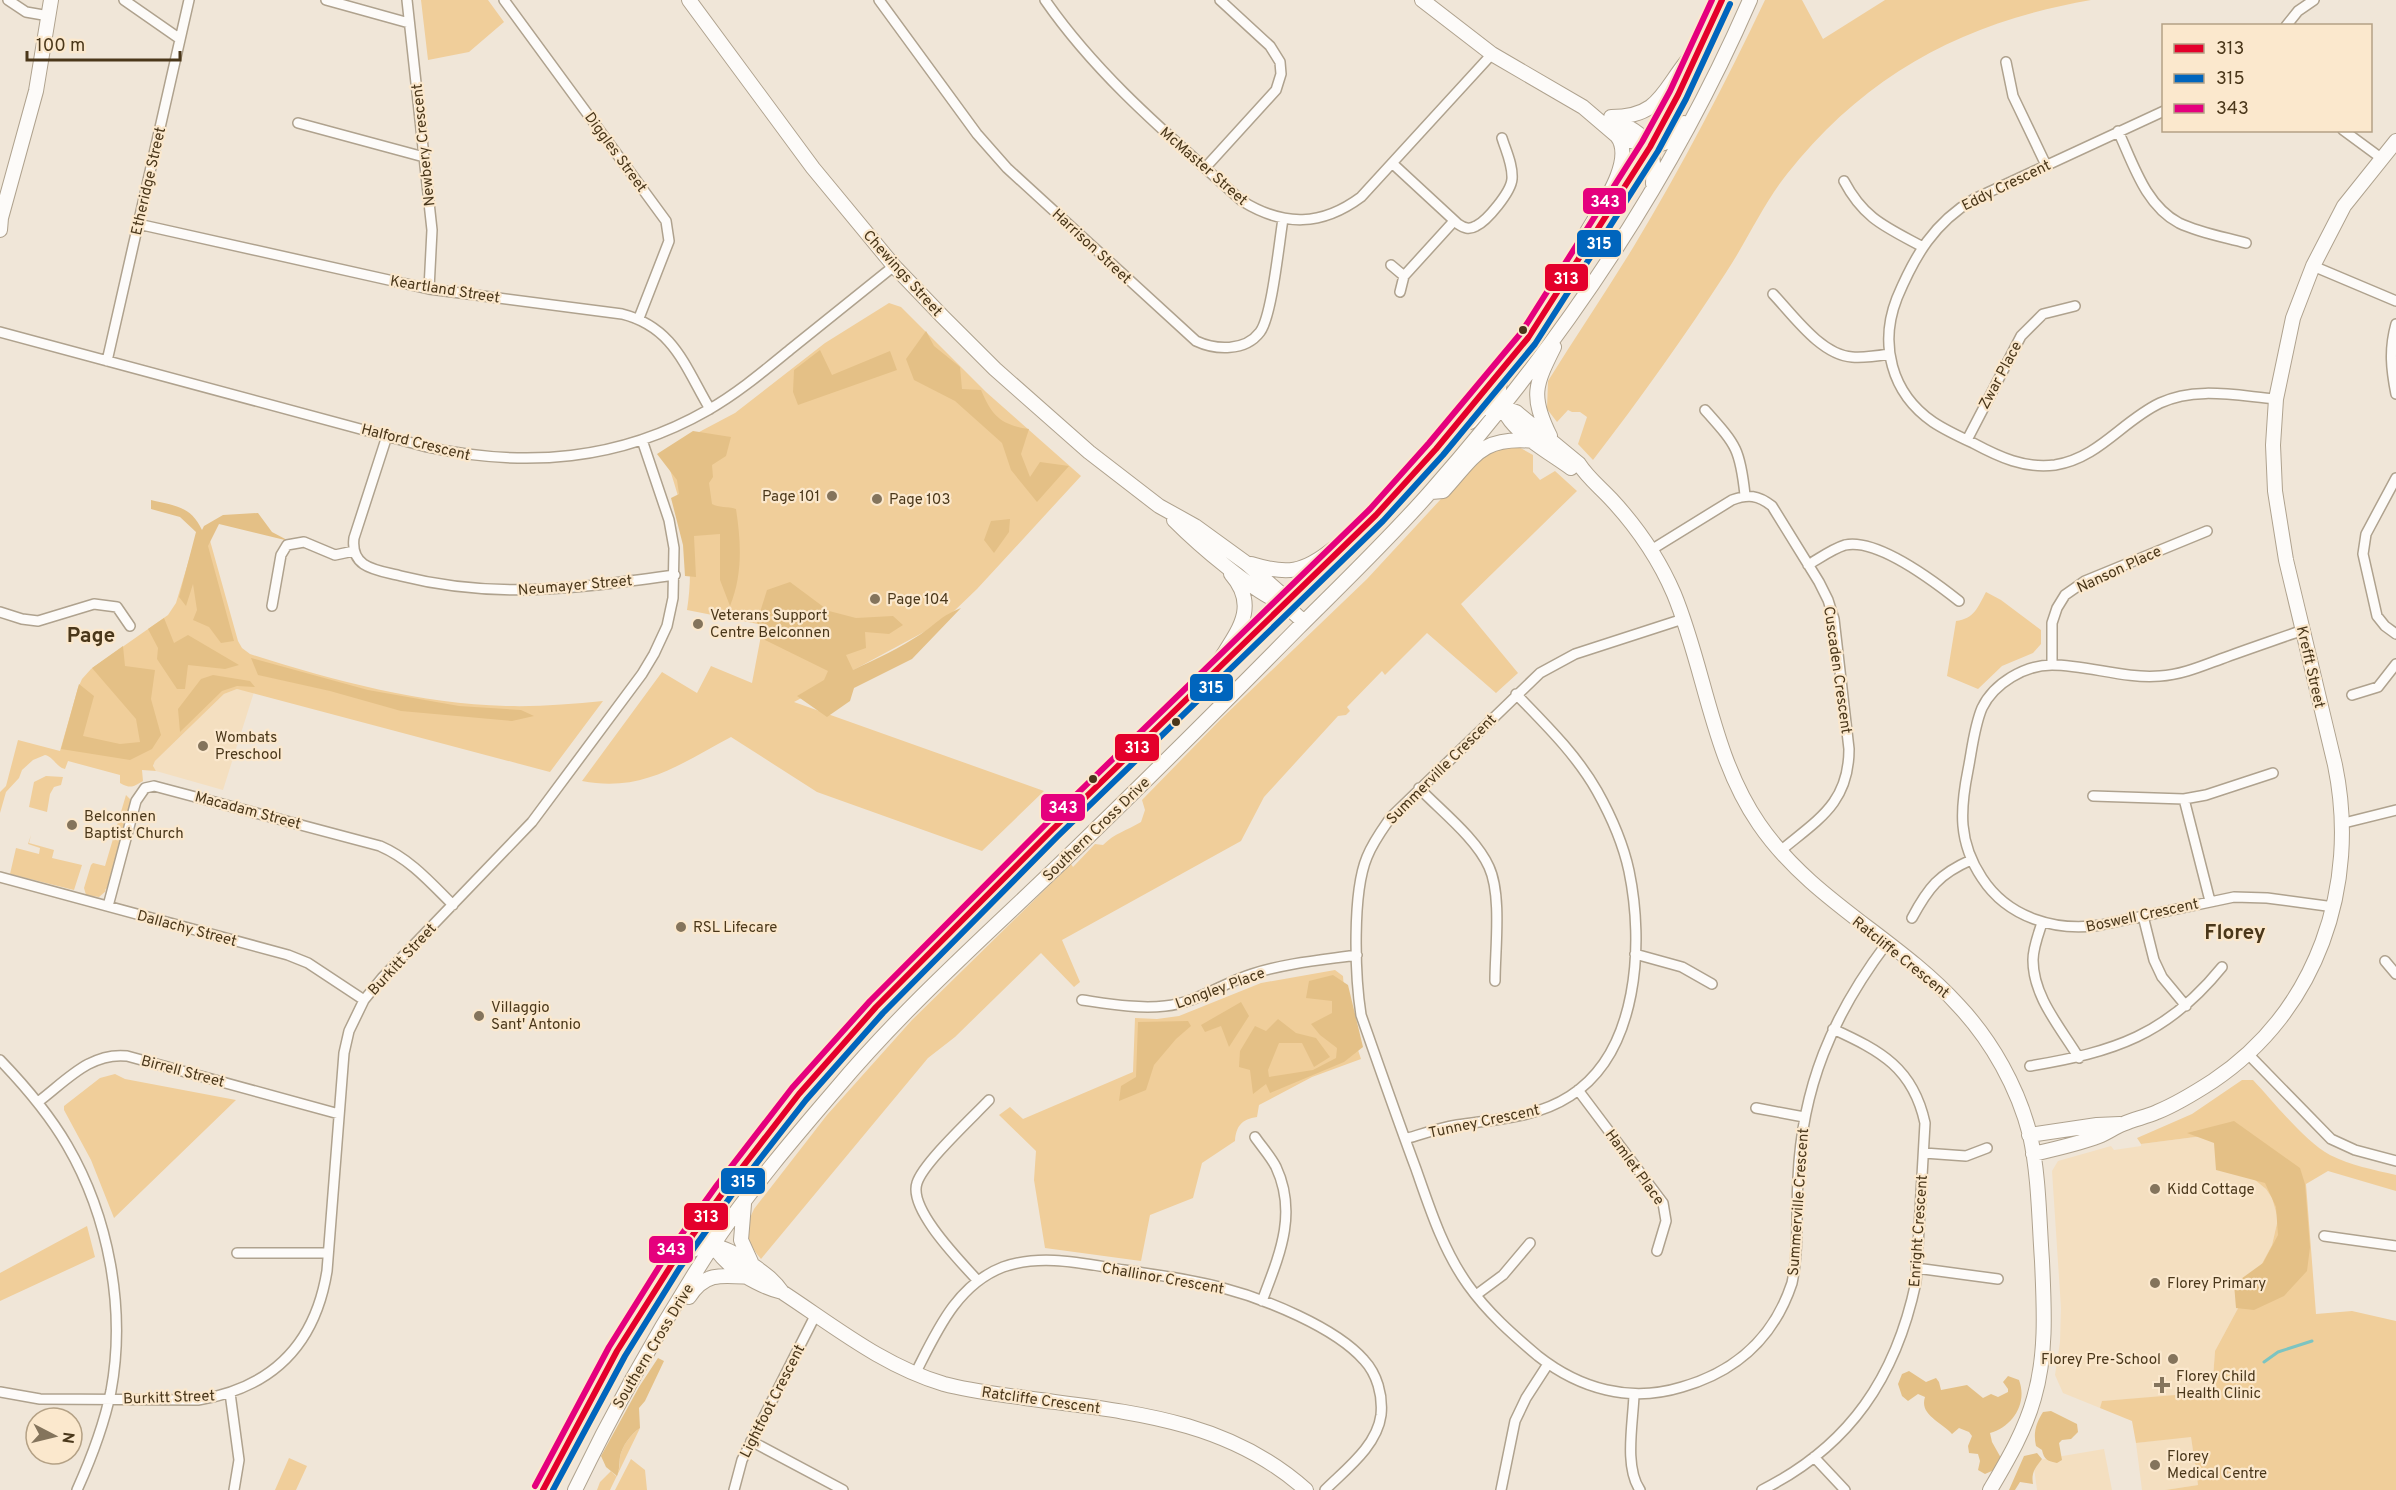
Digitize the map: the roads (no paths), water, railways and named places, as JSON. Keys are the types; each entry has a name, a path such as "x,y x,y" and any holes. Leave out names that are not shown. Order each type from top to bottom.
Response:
{"street":[{"path":"8,0 26,12 49,16"},
{"path":"0,223 36,91 51,0"},
{"path":"124,0 180,39"},
{"name":"Etheridge Street","path":"107,361 189,0"},
{"path":"326,0 410,23"},
{"name":"Newbery Crescent","path":"407,0 432,231 429,289"},
{"name":"Diggles Street","path":"504,0 666,221 669,241 639,318"},
{"name":"Chewings Street","path":"689,0 813,168 894,266 938,312 995,369 1089,452 1159,506 1190,536 1271,599 1284,604 1304,622"},
{"name":"Harrison Street","path":"879,0 977,135 1008,168 1196,341 1216,347 1231,348 1244,344 1260,332 1268,316 1283,219"},
{"name":"McMaster Street","path":"1045,0 1094,64 1205,168 1242,201 1257,211 1283,219 1302,220 1321,217 1347,207 1361,197 1492,54"},
{"path":"1205,168 1276,90 1281,74 1280,62 1270,46 1220,0"},
{"path":"1422,0 1492,54 1583,107 1617,136 1623,147 1619,172 1587,232 1584,253"},
{"name":"Southern Cross Drive","path":"543,1490 612,1360 672,1264 724,1191 799,1094 876,1007 1052,830 1206,683 1376,515 1436,449 1528,338 1650,147 1678,95 1722,0"},
{"name":"Southern Cross Drive","path":"575,1490 608,1423 712,1246 838,1086 894,1024 1092,834 1304,622 1431,492 1502,407 1604,269 1696,112 1750,0"},
{"path":"2288,24 2298,10 2314,0"},
{"path":"1611,117 1642,114 1653,106 1702,43"},
{"path":"2006,62 2013,96 2046,165"},
{"path":"1583,107 1611,117 1641,134 1654,158 1653,188"},
{"name":"Eddy Crescent","path":"2162,111 1955,210 1933,231 1891,314 1888,334 1893,371 1900,388 1918,410 1934,423 2015,462 2034,465 2053,465 2081,458 2097,449 2144,412 2161,402 2180,396 2211,393 2276,399"},
{"path":"1617,136 1650,147 1664,143 1696,112"},
{"path":"298,123 424,157"},
{"path":"2118,131 2145,188 2164,213 2194,229 2246,243"},
{"path":"2346,132 2380,158"},
{"path":"1392,163 1454,221 1464,228 1477,226 1510,188 1512,176 1510,163 1502,138"},
{"name":"Krefft Street","path":"2033,1154 2100,1136 2122,1124 2158,1112 2213,1081 2248,1054 2288,1007 2322,944 2334,907 2341,869 2344,823 2335,765 2286,560 2275,491 2273,446 2276,399 2293,318 2313,266 2344,206 2380,158 2396,141"},
{"path":"1844,181 1854,200 1872,219 1923,247"},
{"path":"1400,292 1404,276 1454,221"},
{"name":"Keartland Street","path":"138,224 429,289 639,318 660,330 670,342 710,409"},
{"path":"1391,265 1404,276"},
{"name":"Halford Crescent","path":"0,332 387,436 463,454 518,459 591,453 642,440 710,409 743,388 894,266"},
{"path":"2313,266 2396,301"},
{"path":"1554,450 1537,406 1536,390 1552,352 1586,294"},
{"path":"1773,294 1818,342 1835,354 1850,357 1889,354"},
{"name":"Zwar Place","path":"1967,440 2021,336 2043,314 2075,306"},
{"path":"2396,324 2390,350 2396,394"},
{"path":"1436,449 1454,440 1482,408 1502,407 1498,395 1499,381 1506,364"},
{"name":"Ratcliffe Crescent","path":"1502,407 1509,422 1534,441 1554,450"},
{"name":"Ratcliffe Crescent","path":"1502,407 1516,412 1554,450 1586,475 1632,522 1651,550 1673,592 1683,619 1733,777 1758,823 1779,852 1815,889 1931,978 1970,1018 2008,1078 2030,1135 2033,1154 2044,1328 2034,1398 2012,1452 1990,1490"},
{"path":"1651,550 1732,500 1745,495 1739,453 1732,441 1705,410"},
{"path":"272,606 280,555 287,545 303,542 334,555 354,551 354,538 387,436"},
{"path":"1431,492 1443,491 1476,454 1492,443 1516,439 1534,441"},
{"name":"Burkitt Street","path":"0,1392 40,1399 198,1400 230,1393 270,1373 290,1356 304,1336 316,1316 323,1294 344,1053 350,1031 364,1000 382,978 532,822 642,674 667,626 673,598 674,548 669,520 642,440"},
{"path":"2396,478 2366,534 2363,547 2377,616 2396,634"},
{"name":"Cuscaden Crescent","path":"1745,495 1762,498 1772,506 1828,600 1834,619 1849,749 1849,767 1845,785 1829,809 1779,852"},
{"name":"Chewings Street","path":"1159,506 1195,526 1246,562 1279,592 1284,604"},
{"path":"1246,562 1275,572 1304,567 1323,557 1376,515"},
{"name":"Nanson Place","path":"2052,665 2052,623 2057,608 2065,596 2085,581 2207,531"},
{"path":"1808,565 1836,548 1847,545 1871,547 1928,576 1959,601"},
{"name":"Neumayer Street","path":"354,551 358,560 370,568 457,587 502,591 569,589 675,575"},
{"path":"1206,683 1245,615 1245,599 1238,582 1214,554"},
{"path":"0,612 22,620 38,621 94,604 103,604 117,607 130,626"},
{"name":"Summerville Crescent","path":"1683,619 1575,654 1540,673 1391,817 1366,858 1360,881 1357,991 1361,1015 1437,1227 1450,1255 1476,1295 1509,1332 1548,1364 1587,1385 1634,1395 1676,1389 1714,1375 1747,1354 1773,1326 1785,1305 1795,1271 1798,1177 1804,1117 1812,1083 1833,1029 1852,993 1887,943"},
{"name":"Boswell Crescent","path":"2302,630 2190,670 2169,675 2137,676 2052,665 2033,668 2008,679 1995,690 1981,711 1962,802 1962,825 1971,860 1982,880 2013,909 2042,923 2082,928 2210,901 2245,897 2334,907"},
{"path":"2352,695 2378,687 2396,664"},
{"name":"Tunney Crescent","path":"1405,1139 1455,1125 1532,1113 1552,1106 1578,1090 1597,1072 1618,1041 1629,1007 1635,954 1634,904 1629,870 1612,821 1596,790 1576,760 1553,731 1516,694"},
{"path":"2093,796 2184,799 2206,795 2273,773"},
{"name":"Macadam Street","path":"108,906 136,801 145,788 154,786 380,846 410,863 453,905"},
{"path":"1419,788 1474,845 1489,867 1496,899 1495,981"},
{"path":"2184,799 2210,901"},
{"path":"2344,823 2396,810"},
{"path":"1912,918 1931,885 1944,874 1971,860"},
{"name":"Dallachy Street","path":"0,877 288,955 308,963 364,1000"},
{"path":"2143,916 2154,960 2162,976 2186,1006"},
{"path":"2042,923 2033,958 2037,986 2045,1004 2079,1058"},
{"path":"1635,954 1682,967 1712,984"},
{"name":"Longley Place","path":"1082,1000 1148,1008 1168,1006 1187,1002 1252,974 1288,965 1357,955"},
{"path":"2385,961 2396,974"},
{"path":"2030,1066 2079,1058 2133,1040 2151,1031 2186,1006 2206,987 2222,967"},
{"name":"Enright Crescent","path":"1762,1490 1814,1457 1856,1416 1886,1372 1903,1334 1916,1282 1925,1123 1921,1104 1913,1087 1886,1056 1833,1029"},
{"path":"2248,1054 2331,1139 2355,1150 2396,1161"},
{"name":"Birrell Street","path":"38,1102 86,1065 102,1056 114,1055 127,1056 339,1113"},
{"path":"0,1060 38,1102 67,1146 85,1182 109,1255 116,1323 111,1394 91,1460 77,1490"},
{"name":"Hamlet Place","path":"1578,1090 1663,1203 1666,1221 1657,1251"},
{"path":"978,1281 933,1228 916,1198 916,1183 936,1156 989,1100"},
{"name":"Summerville Crescent","path":"1756,1108 1804,1117"},
{"name":"Krefft Street","path":"2030,1135 2097,1125 2122,1124"},
{"path":"1255,1137 1275,1166 1280,1178 1286,1200 1287,1222 1280,1255 1262,1301"},
{"path":"1924,1153 1966,1156 1987,1148"},
{"path":"672,1264 697,1247 712,1246 709,1231 710,1217 724,1191"},
{"path":"659,1335 675,1317 694,1289 705,1280 718,1275 751,1271 741,1240 744,1204"},
{"path":"2324,1236 2396,1246"},
{"path":"1476,1295 1503,1275 1530,1243"},
{"name":"Ratcliffe Crescent","path":"712,1246 728,1248 769,1289 782,1292 870,1351 915,1374 973,1391 1141,1414 1180,1422 1247,1448 1277,1467 1306,1490"},
{"path":"237,1253 328,1253"},
{"name":"Challinor Crescent","path":"915,1374 955,1303 978,1281 1002,1268 1021,1262 1061,1261 1184,1279 1224,1288 1262,1301 1317,1326 1351,1347 1370,1367 1380,1391 1381,1416 1372,1439 1325,1490"},
{"path":"1916,1268 1998,1279"},
{"name":"Lightfoot Crescent","path":"734,1490 742,1460 816,1314"},
{"path":"1501,1490 1515,1421 1526,1398 1548,1364"},
{"path":"230,1393 239,1460 234,1490"},
{"path":"1634,1395 1630,1464 1633,1478 1640,1490"},
{"path":"751,1441 843,1490"},
{"path":"1814,1457 1845,1490"}],"waterway":[{"path":"2264,1362 2278,1352 2312,1341"}],"place":[{"name":"Page 101","path":"832,496"},
{"name":"Page 103","path":"877,499"},
{"name":"Page 104","path":"875,599"},
{"name":"Veterans Support Centre Belconnen","path":"698,624"},
{"name":"Wombats Preschool","path":"203,746"},
{"name":"Belconnen Baptist Church","path":"72,825"},
{"name":"RSL Lifecare","path":"681,927"},
{"name":"Villaggio Sant' Antonio","path":"479,1016"},
{"name":"Kidd Cottage","path":"2155,1189"},
{"name":"Florey Primary","path":"2155,1283"},
{"name":"Florey Pre-School","path":"2173,1359"},
{"name":"Florey Child Health Clinic","path":"2162,1385"},
{"name":"Florey Medical Centre","path":"2155,1465"}],"district":[{"name":"Page","path":"91,635"},
{"name":"Florey","path":"2235,932"}]}
